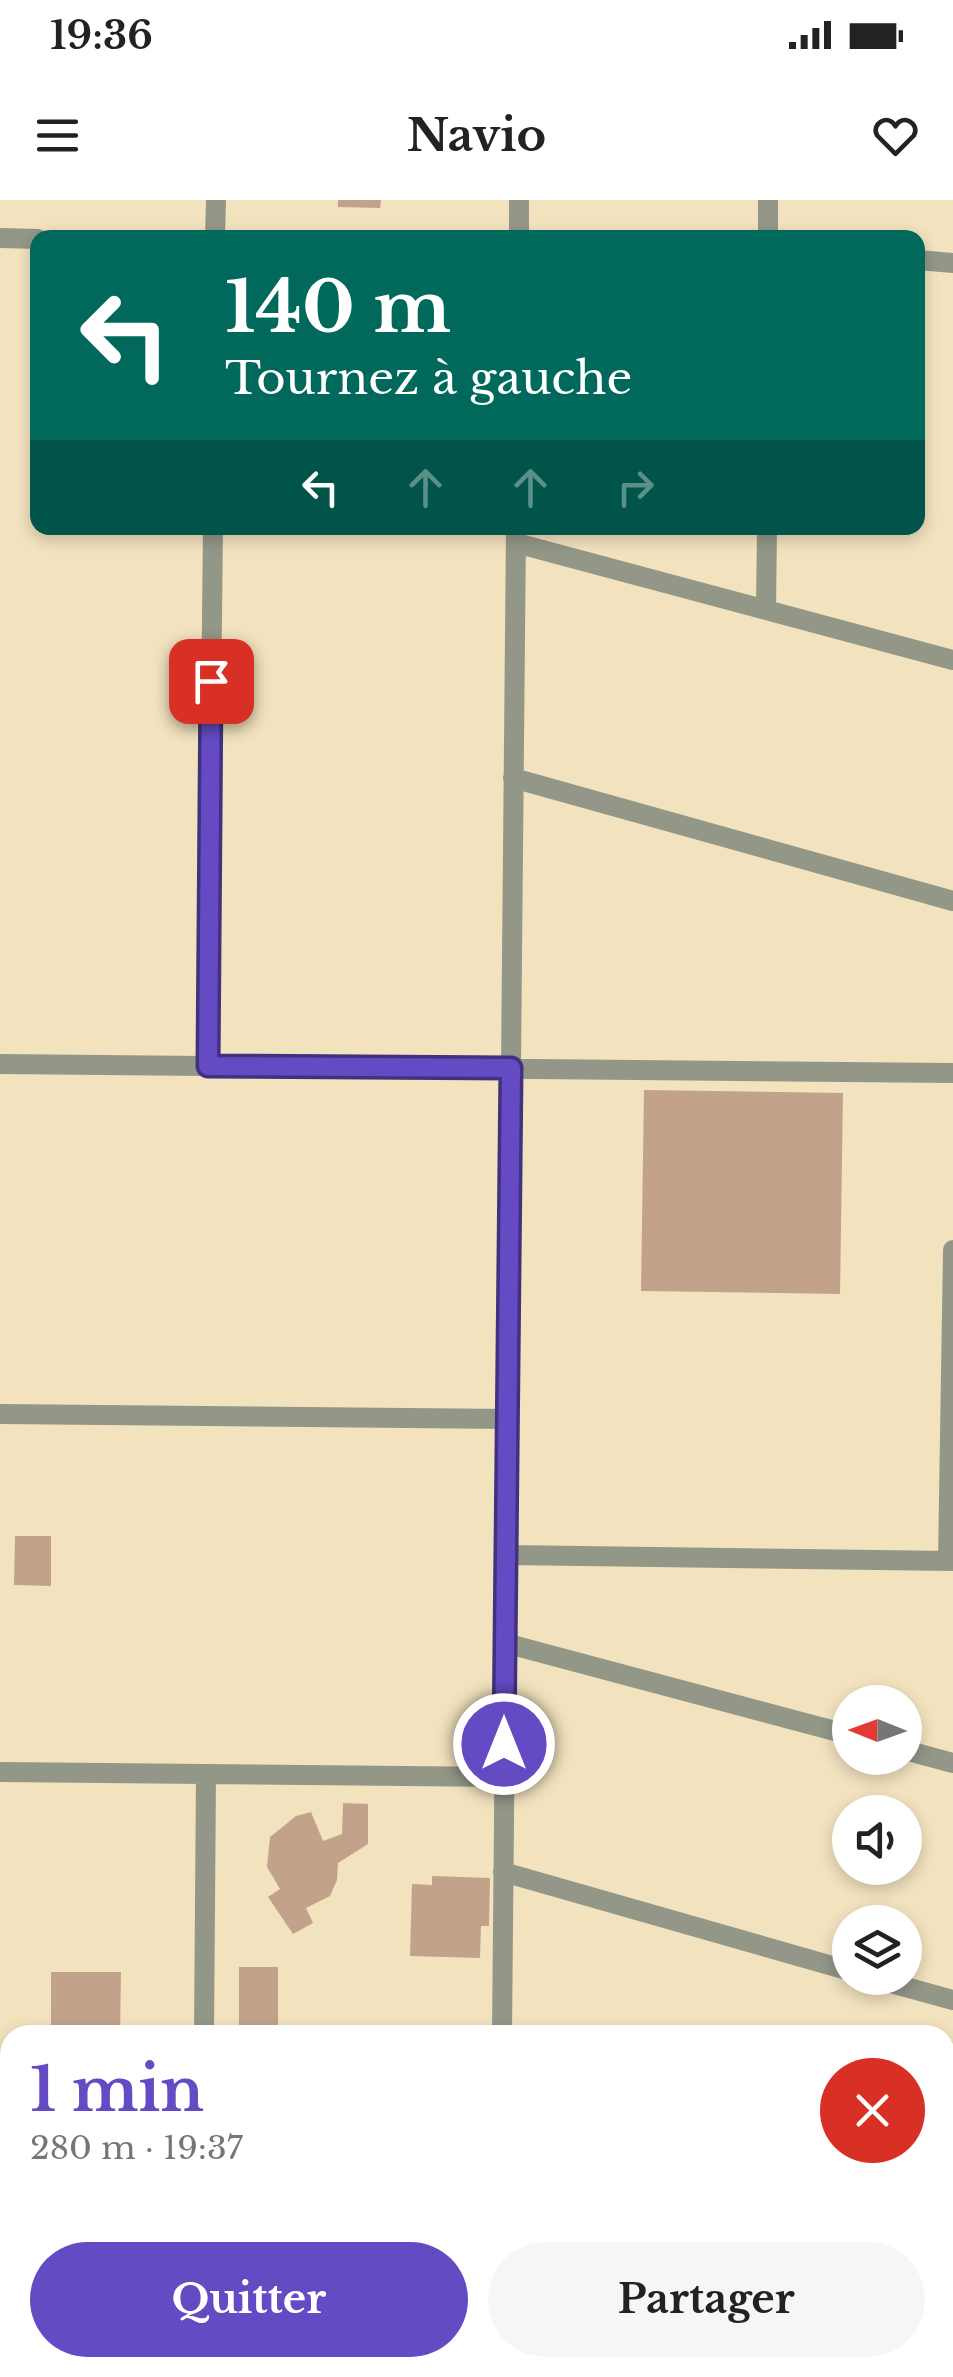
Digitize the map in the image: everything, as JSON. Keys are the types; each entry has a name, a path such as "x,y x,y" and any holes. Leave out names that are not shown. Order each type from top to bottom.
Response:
{"street":[{"path":"215,230 216,200"},
{"path":"519,230 520,200"},
{"path":"768,200 768,230"},
{"path":"0,238 30,239"},
{"path":"925,261 953,263"},
{"path":"208,1066 212,535"},
{"path":"502,2025 516,535 766,610 953,660"},
{"path":"766,535 766,610"},
{"path":"514,778 953,901"},
{"path":"0,1064 953,1073"},
{"path":"506,1555 950,1561 953,1250"},
{"path":"0,1414 508,1419"},
{"path":"506,1643 832,1731"},
{"path":"922,1755 953,1763"},
{"path":"0,1772 504,1777"},
{"path":"204,2025 206,1774"},
{"path":"503,1872 832,1966"},
{"path":"922,1991 953,2000"}],"building":[{"path":"338,200 381,200 380,208 338,207"},
{"path":"644,1090 843,1093 840,1294 641,1291"},
{"path":"15,1536 51,1536 51,1586 14,1585"},
{"path":"343,1803 368,1804 368,1844 338,1863 337,1880 330,1896 306,1908 313,1923 293,1934 268,1897 280,1889 267,1867 270,1837 296,1816 311,1812 323,1841 342,1834"},
{"path":"432,1876 490,1878 489,1926 481,1926 480,1958 410,1956 412,1884 432,1885"},
{"path":"239,1967 278,1967 278,2025 239,2025"},
{"path":"51,1972 121,1972 120,2025 51,2025"}],"route":[{"path":"211,681 208,1066 511,1068 504,1744"}]}
